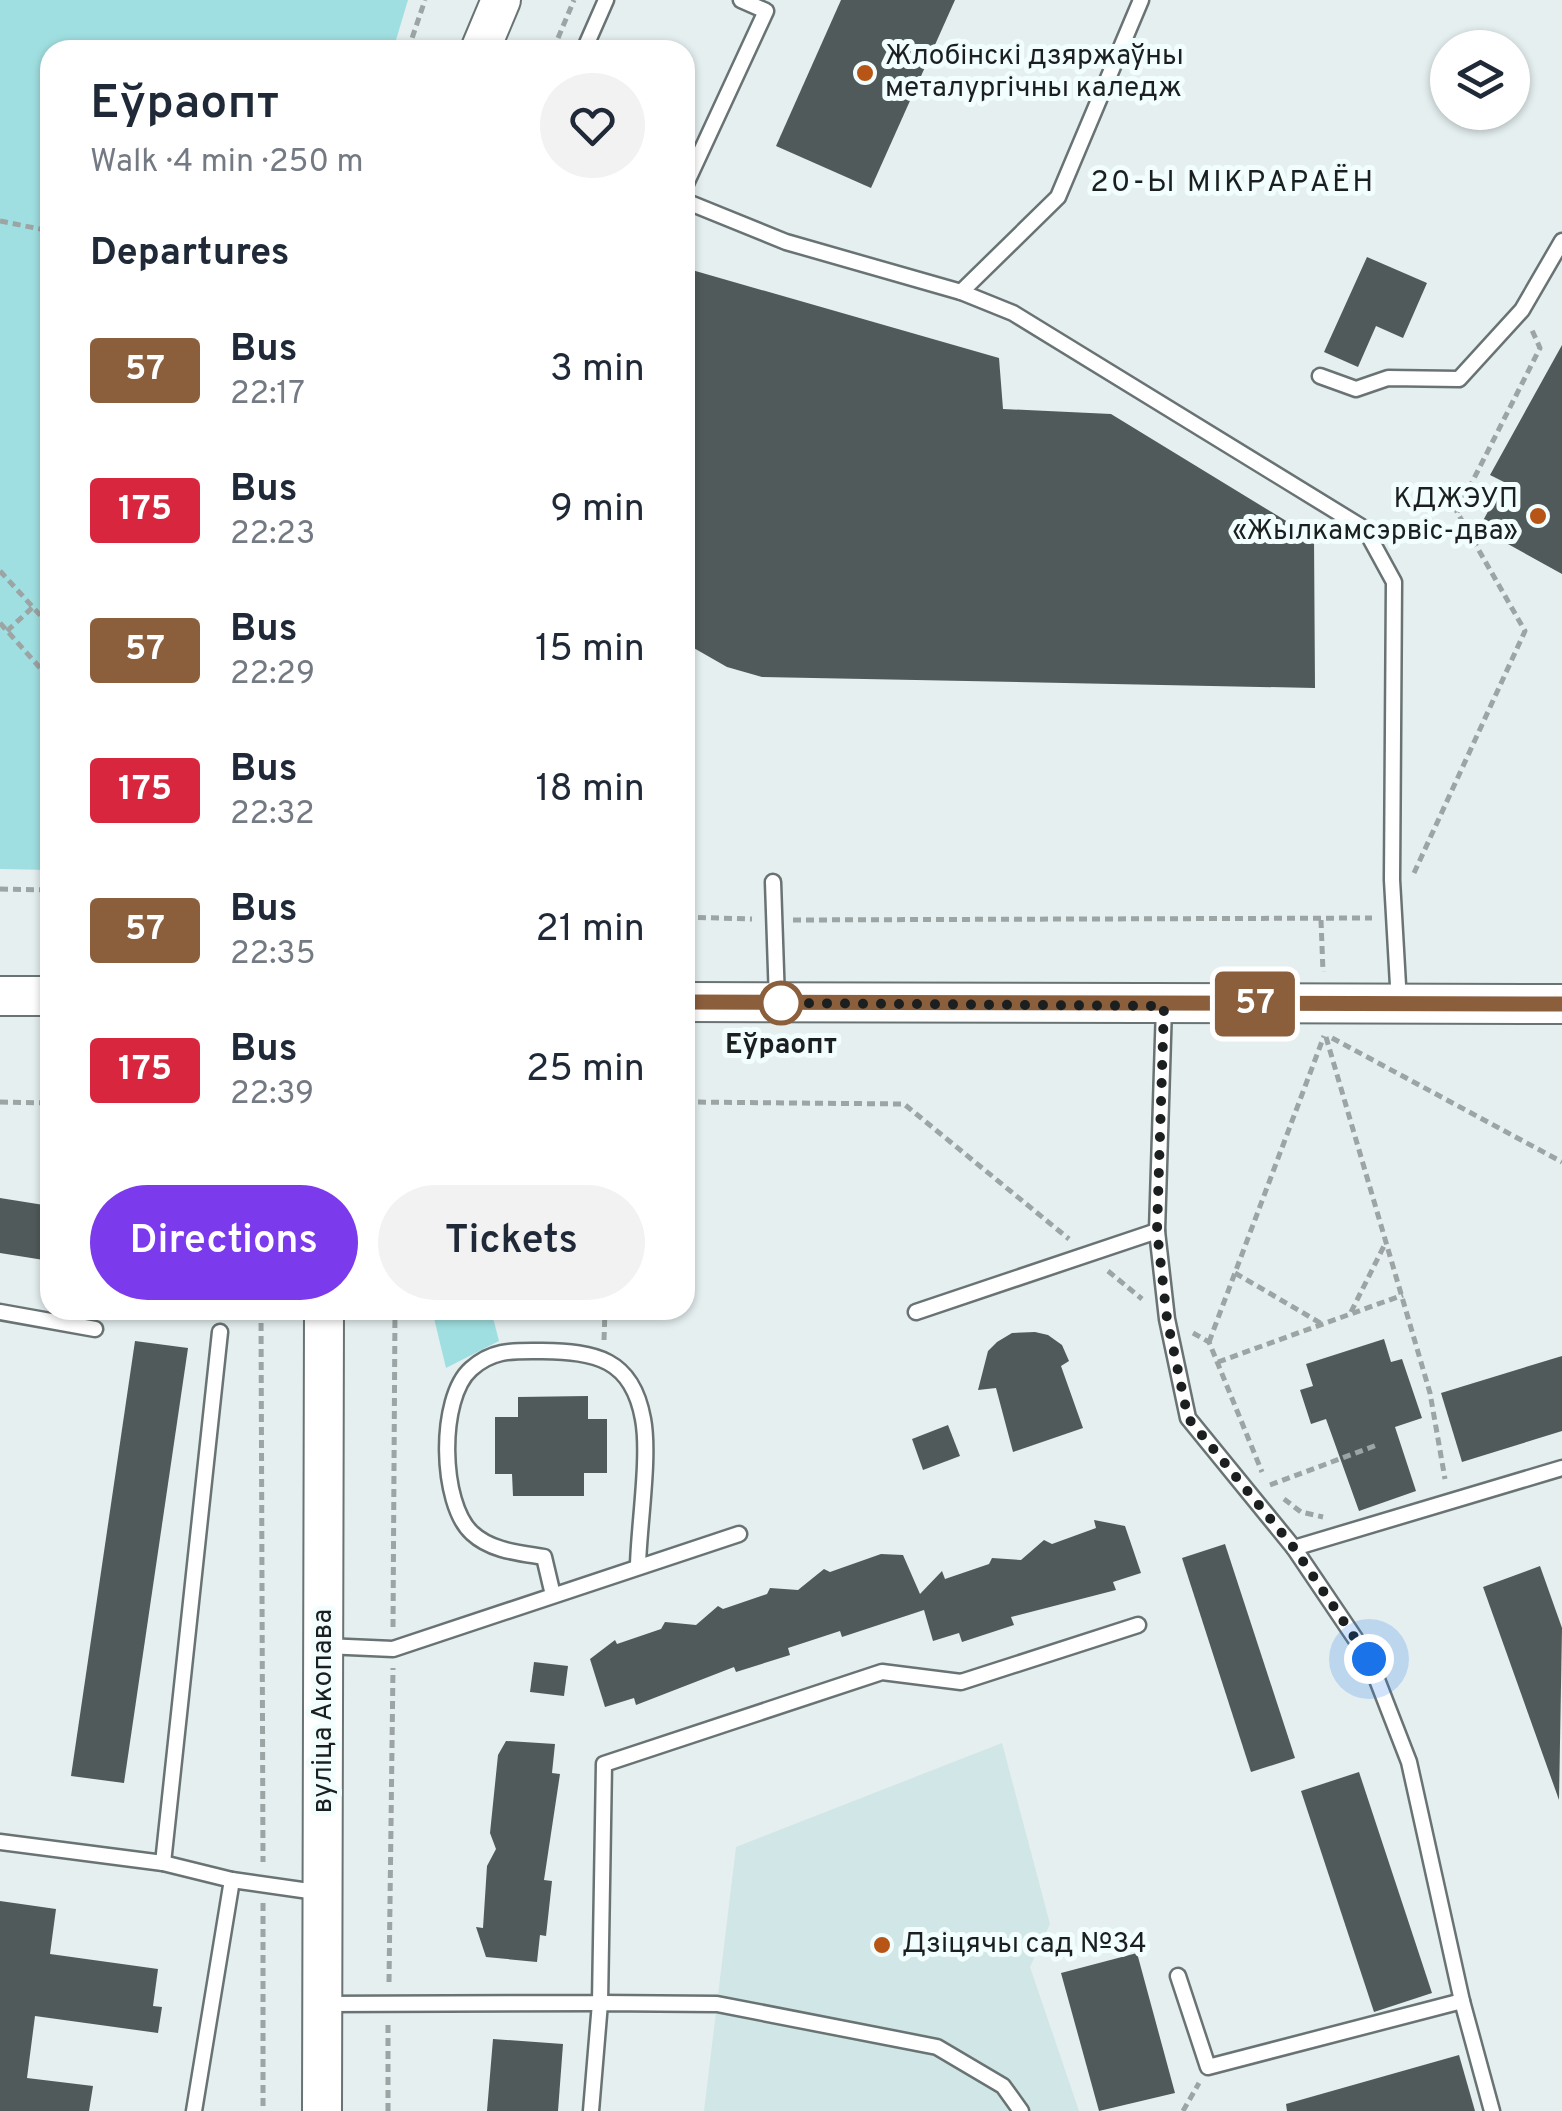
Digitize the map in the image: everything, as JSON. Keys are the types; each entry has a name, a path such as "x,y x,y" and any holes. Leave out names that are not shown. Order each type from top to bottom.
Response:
{"main road":[{"path":"484,40 501,0"},
{"path":"0,996 40,996"},
{"path":"695,1002 1562,1004"},
{"name":"вуліца Акопава","path":"322,2111 324,1320"}],"lane":[{"path":"588,40 606,0"},
{"path":"695,164 766,11 740,0"},
{"path":"961,292 1058,197 1141,0"},
{"path":"695,205 786,242 961,292 1013,313 1102,364 1365,529 1394,582 1394,918 1399,1004"},
{"path":"1320,376 1356,389 1388,378 1459,379 1522,310 1562,241"},
{"path":"773,882 777,1003"},
{"path":"1164,1006 1157,1231 1167,1319 1188,1418 1294,1548 1369,1659 1409,1762 1462,2001 1492,2111"},
{"path":"916,1312 1157,1231"},
{"path":"0,1312 40,1320"},
{"path":"42,1320 95,1330"},
{"path":"163,1863 220,1332"},
{"path":"554,1594 544,1557 502,1550 472,1534 452,1505 448,1455 452,1403 468,1370 499,1350 592,1352 632,1386 644,1421 638,1565"},
{"path":"1294,1548 1562,1469"},
{"path":"324,1646 393,1649 738,1534"},
{"path":"592,2111 600,2002 604,1764 882,1672 962,1682 1138,1625"},
{"path":"0,1842 163,1863 232,1880 323,1893"},
{"path":"194,2111 232,1880"},
{"path":"1178,1976 1208,2068 1462,2001"},
{"path":"323,2004 717,2004 937,2048 1002,2086 1020,2111"}],"path":[{"path":"411,40 424,0"},
{"path":"556,40 574,0"},
{"path":"0,221 40,229"},
{"path":"695,917 1394,918 1525,631 1458,512 1540,348 1522,310"},
{"path":"0,572 40,615"},
{"path":"7,631 33,608"},
{"path":"0,623 40,667"},
{"path":"0,889 40,890"},
{"path":"1321,920 1323,972"},
{"path":"1325,1034 1562,1162"},
{"path":"1325,1034 1430,1393 1446,1485 1462,1480"},
{"path":"1209,1342 1325,1034"},
{"path":"0,1102 40,1104"},
{"path":"695,1102 904,1104 1167,1319 1209,1342 1268,1486 1301,1512 1331,1519"},
{"path":"1350,1314 1388,1239"},
{"path":"1235,1274 1322,1324"},
{"path":"1217,1362 1403,1295"},
{"path":"261,1320 263,2111"},
{"path":"388,2111 395,1320"},
{"path":"603,1358 605,1320"},
{"path":"1268,1486 1377,1445"},
{"path":"1183,2111 1208,2068"}],"shaded area":[{"path":"0,0 408,0 396,40 40,40 40,870 0,869"},
{"path":"434,1320 494,1320 499,1341 446,1368"},
{"name":"Дзіцячы сад №34","path":"1002,1743 1050,1924 1030,1967 1079,2111 704,2111 736,1847"}],"building":[{"name":"Жлобінскі дзяржаўны металургічны каледж","path":"841,0 955,0 871,188 776,146"},
{"path":"1367,257 1427,283 1403,338 1376,326 1358,367 1324,352"},
{"path":"695,271 999,358 1003,409 1111,414 1314,538 1315,688 762,677 727,667 695,649"},
{"path":"1562,345 1562,574 1479,528 1504,482 1490,475"},
{"path":"0,1198 40,1204 40,1259 0,1253"},
{"path":"1035,1332 1062,1345 1069,1361 1061,1366 1083,1428 1013,1452 996,1388 978,1390 988,1351 1012,1333"},
{"path":"1384,1339 1391,1362 1402,1359 1422,1418 1395,1427 1416,1491 1359,1511 1326,1419 1311,1424 1300,1390 1313,1386 1306,1364"},
{"path":"135,1341 188,1348 124,1783 71,1776"},
{"path":"1562,1356 1562,1431 1462,1462 1441,1393"},
{"path":"588,1396 588,1419 607,1419 607,1473 584,1473 584,1496 513,1496 512,1474 495,1474 495,1417 518,1417 518,1397"},
{"path":"948,1425 960,1456 923,1470 912,1439"},
{"path":"1094,1520 1125,1526 1141,1573 1113,1582 1116,1590 1011,1617 1014,1625 962,1642 959,1633 933,1641 924,1610 842,1637 840,1631 788,1648 790,1655 736,1672 734,1667 636,1705 634,1698 605,1707 590,1659 615,1640 617,1644 661,1629 665,1622 696,1625 718,1606 723,1609 767,1594 770,1588 798,1590 824,1569 830,1572 881,1554 903,1555 920,1594 942,1571 945,1579 989,1564 992,1558 1021,1560 1044,1540 1052,1544 1096,1528"},
{"path":"1225,1544 1295,1758 1251,1772 1182,1558"},
{"path":"1540,1566 1562,1628 1559,1800 1483,1587"},
{"path":"534,1662 568,1666 564,1696 530,1692"},
{"path":"506,1741 555,1744 552,1773 560,1774 544,1880 552,1881 546,1936 540,1935 537,1962 486,1957 476,1927 483,1928 487,1866 496,1849 490,1833 498,1755"},
{"path":"1359,1772 1432,1993 1374,2012 1301,1791"},
{"path":"0,1901 56,1909 50,1954 158,1969 153,2006 162,2007 158,2033 35,2016 27,2078 93,2086 89,2111 0,2111"},
{"path":"1137,1953 1175,2093 1099,2111 1061,1973"},
{"path":"493,2039 563,2044 558,2111 487,2111"},
{"path":"1459,2055 1475,2111 1287,2111 1286,2104"}],"bus line":[{"name":"57","path":"695,1002 1562,1004"}],"place":[{"name":"Жлобінскі дзяржаўны металургічны каледж","path":"865,73"},
{"name":"КДЖЭУП «Жылкамсэрвіс-два»","path":"1538,516"},
{"name":"Еўраопт","path":"781,1003"},
{"name":"Дзіцячы сад №34","path":"882,1945"}],"district":[{"name":"20-Ы МІКРАРАЁН","path":"1233,183"}],"route":[{"path":"781,1003 777,1003 1164,1006 1157,1231 1167,1319 1188,1418 1294,1548 1369,1659"}]}
